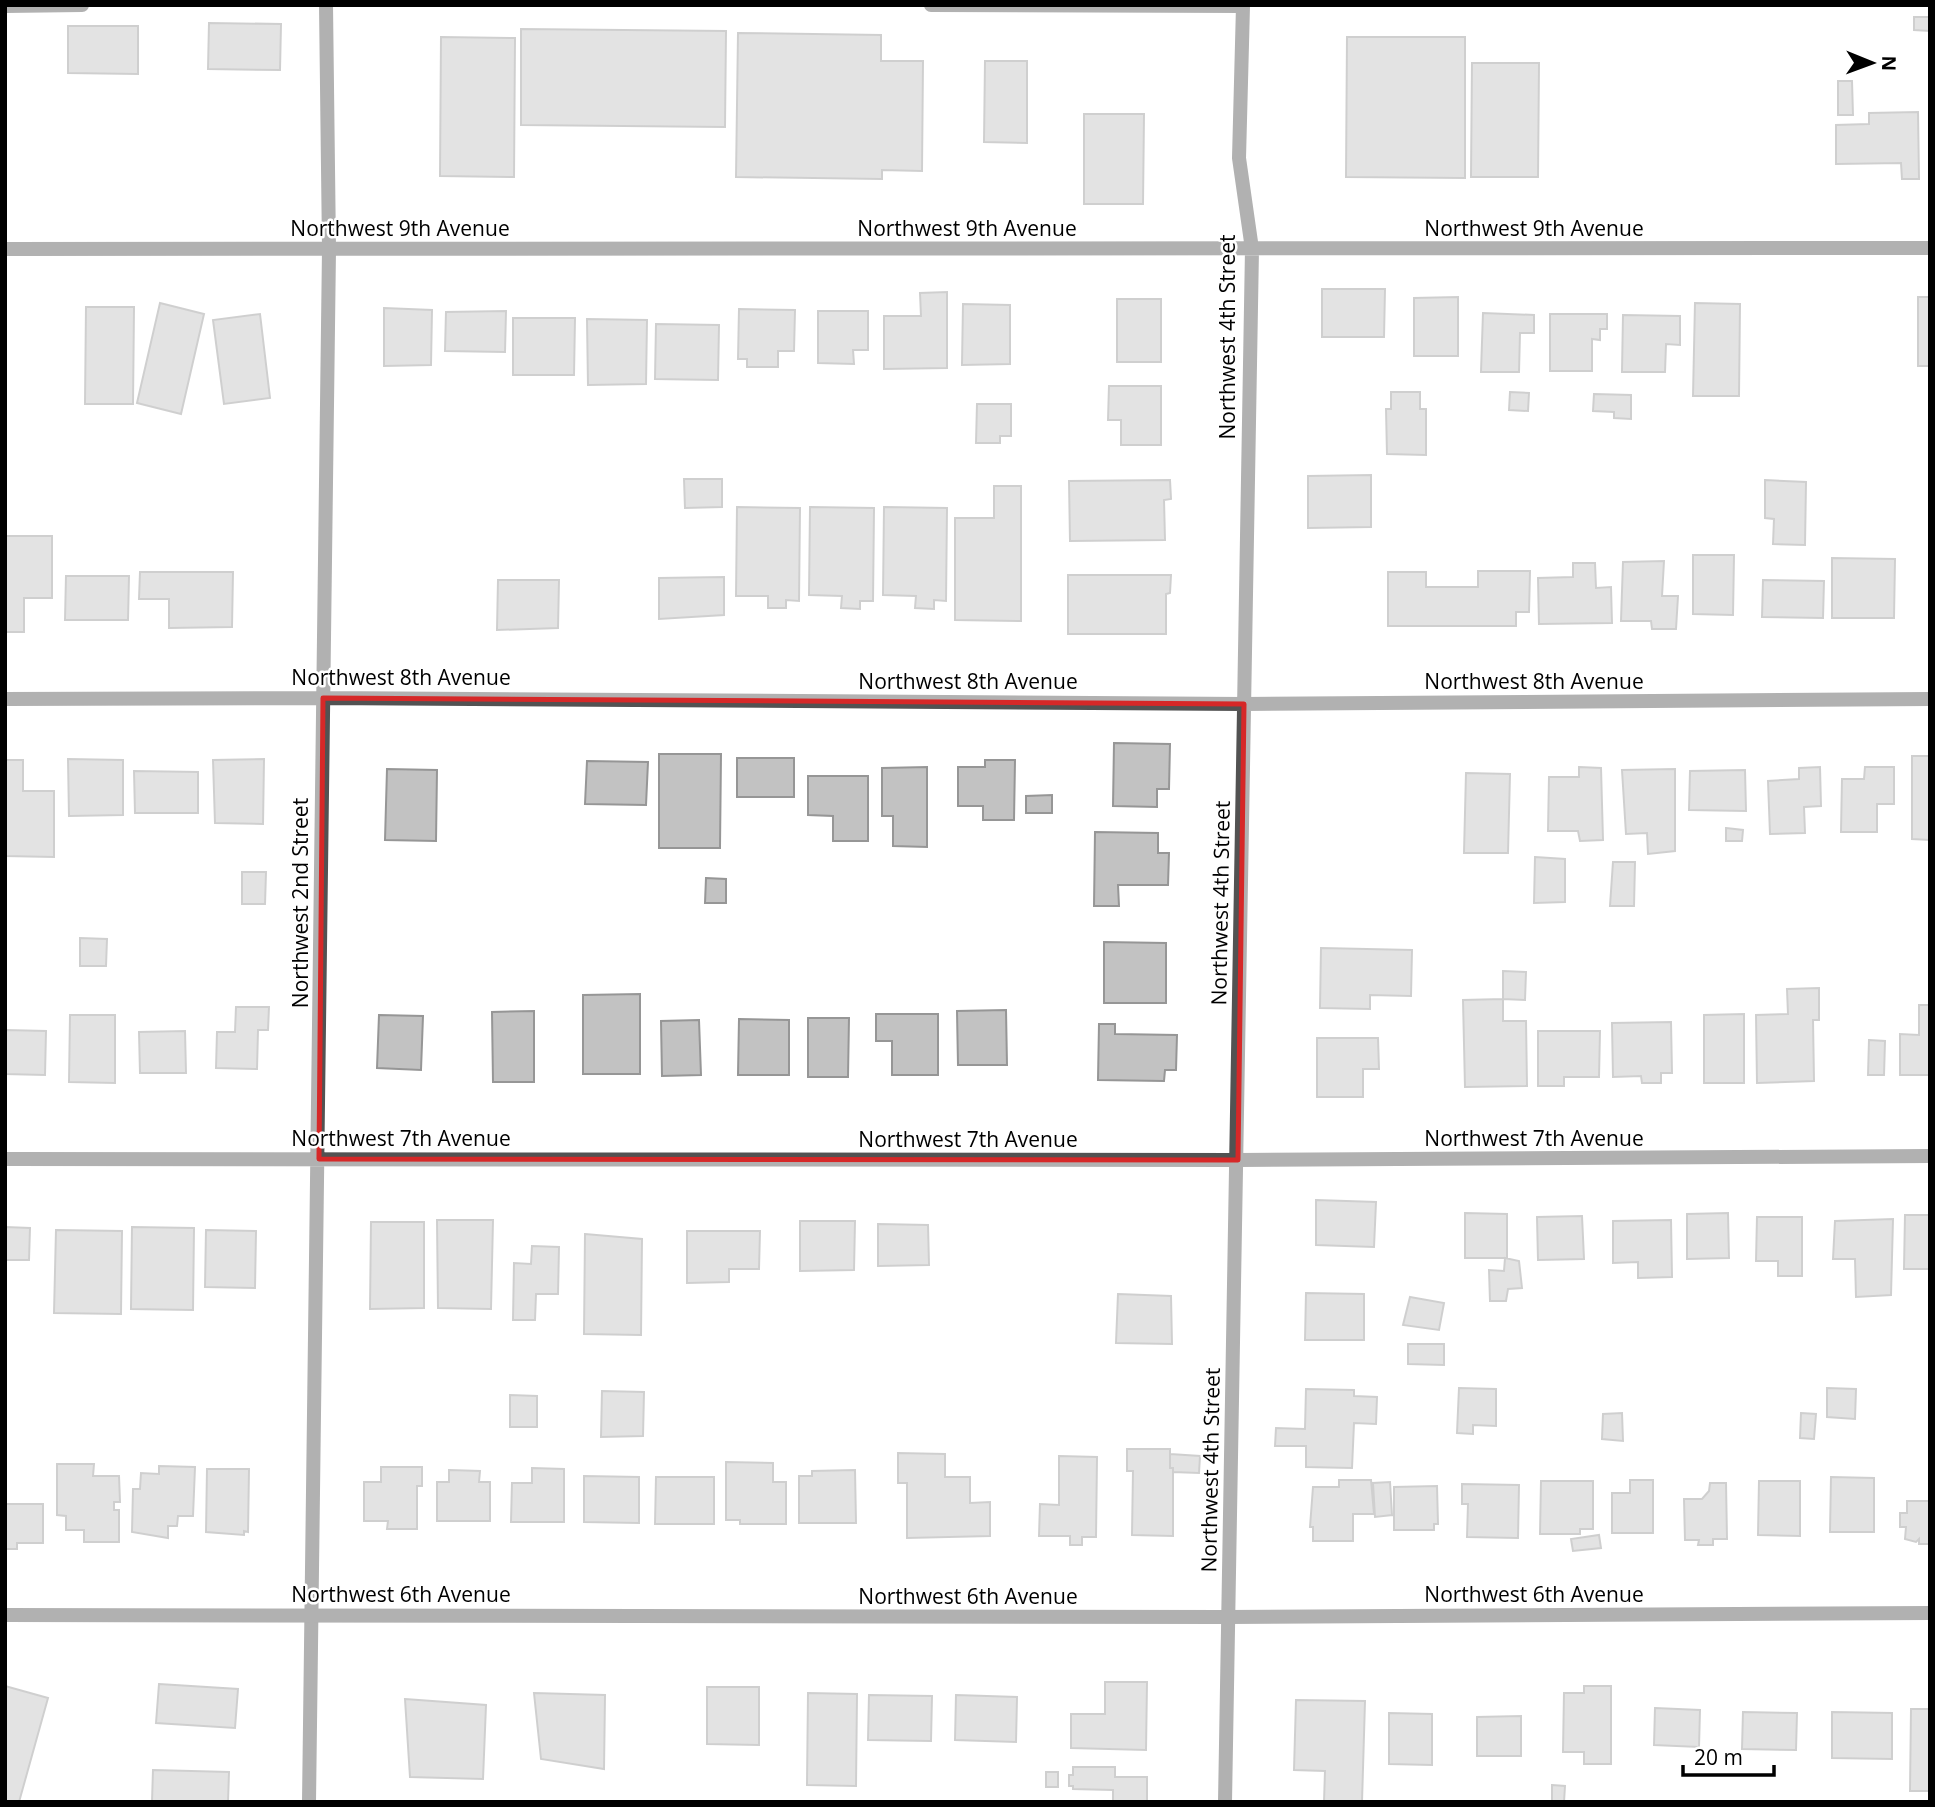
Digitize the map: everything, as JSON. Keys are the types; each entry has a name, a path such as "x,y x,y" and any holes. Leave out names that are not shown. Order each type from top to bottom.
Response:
{"street":[{"path":"5,6 82,5"},
{"name":"Northwest 2nd Street","path":"309,1802 329,249 326,5"},
{"path":"931,5 1243,6"},
{"name":"Northwest 4th Street","path":"1225,1802 1252,249 1239,158 1243,6"},
{"name":"Northwest 9th Avenue","path":"5,249 1930,248"},
{"name":"Northwest 8th Avenue","path":"5,699 323,698 1244,704 1930,699"},
{"name":"Northwest 7th Avenue","path":"5,1159 1238,1160 1930,1156"},
{"name":"Northwest 6th Avenue","path":"5,1615 1227,1617 1930,1613"}],"highlighted area":[{"path":"323,698 1244,704 1238,1160 319,1159"}],"building":[{"path":"1914,17 1930,17 1930,31 1914,30"},
{"path":"209,23 281,24 280,70 208,69"},
{"path":"68,26 138,26 138,74 68,73"},
{"path":"521,29 726,31 725,127 521,125"},
{"path":"738,33 881,35 881,61 923,61 922,171 882,170 882,179 736,177"},
{"path":"441,37 515,38 514,177 440,176"},
{"path":"1347,37 1465,37 1465,178 1346,177"},
{"path":"985,61 1027,61 1027,143 984,142"},
{"path":"1472,63 1539,63 1538,177 1471,177"},
{"path":"1838,81 1852,81 1853,115 1838,115"},
{"path":"1918,112 1919,179 1902,179 1901,163 1836,164 1836,125 1869,124 1869,113"},
{"path":"1084,114 1144,114 1143,204 1084,204"},
{"path":"1322,289 1385,289 1384,337 1322,337"},
{"path":"947,292 947,368 884,369 884,316 921,316 920,293"},
{"path":"1458,297 1458,356 1414,356 1414,298"},
{"path":"1918,297 1930,297 1930,366 1918,366"},
{"path":"1117,299 1161,299 1161,362 1117,362"},
{"path":"160,303 204,314 181,414 137,403"},
{"path":"1695,303 1740,304 1739,396 1693,396"},
{"path":"963,304 1010,305 1010,364 962,365"},
{"path":"86,307 134,307 133,404 85,404"},
{"path":"384,308 432,310 431,365 384,366"},
{"path":"739,309 795,310 794,351 778,351 778,367 747,367 747,359 738,359"},
{"path":"506,311 505,352 445,351 446,312"},
{"path":"818,311 868,311 868,350 853,350 854,364 818,363"},
{"path":"1483,313 1534,315 1534,333 1520,333 1519,372 1481,372"},
{"path":"260,314 270,398 224,404 213,320"},
{"path":"1550,314 1607,314 1607,329 1600,329 1600,340 1592,339 1592,371 1550,371"},
{"path":"1623,315 1680,316 1680,345 1666,344 1665,372 1622,372"},
{"path":"513,318 575,318 574,375 513,375"},
{"path":"587,319 647,320 646,384 588,385"},
{"path":"656,324 719,325 718,380 655,379"},
{"path":"1109,386 1161,386 1161,445 1121,445 1121,420 1108,420"},
{"path":"1391,392 1420,392 1420,409 1426,409 1426,455 1387,454 1386,409 1391,409"},
{"path":"1510,392 1529,393 1528,411 1509,410"},
{"path":"1594,394 1631,395 1631,419 1614,418 1614,412 1593,411"},
{"path":"977,404 1011,404 1011,436 1000,436 1000,443 976,443"},
{"path":"1371,475 1371,527 1308,528 1308,476"},
{"path":"684,479 722,479 722,507 685,508"},
{"path":"1170,480 1171,499 1164,500 1165,540 1070,541 1069,481"},
{"path":"1765,480 1806,482 1805,545 1773,544 1774,519 1765,518"},
{"path":"994,486 1021,486 1021,621 955,620 955,518 994,518"},
{"path":"737,507 800,508 799,601 786,600 786,608 768,608 768,596 736,596"},
{"path":"810,507 874,508 873,601 860,601 860,609 841,608 842,596 809,595"},
{"path":"884,507 947,508 946,601 934,600 934,609 915,608 916,596 883,595"},
{"path":"5,536 52,536 52,598 24,598 24,632 5,632"},
{"path":"1693,555 1734,555 1733,615 1693,614"},
{"path":"1832,558 1895,559 1894,618 1832,618"},
{"path":"1664,561 1662,596 1678,596 1676,629 1652,629 1651,621 1621,621 1623,562"},
{"path":"1573,563 1595,563 1596,588 1611,587 1612,623 1539,624 1538,578 1573,577"},
{"path":"1478,571 1530,571 1529,612 1516,612 1516,626 1388,626 1388,572 1426,572 1426,587 1478,587"},
{"path":"140,572 233,572 232,627 169,628 169,599 139,599"},
{"path":"1068,575 1171,575 1170,593 1166,594 1166,634 1068,634"},
{"path":"66,576 129,576 128,620 65,620"},
{"path":"724,577 724,615 659,619 659,578"},
{"path":"498,580 559,580 558,628 497,630"},
{"path":"1763,580 1824,581 1823,618 1762,617"},
{"path":"1114,743 1170,744 1169,789 1157,789 1157,807 1113,806"},
{"path":"659,754 721,754 720,848 659,848"},
{"path":"1912,756 1930,756 1930,840 1912,839"},
{"path":"737,758 794,758 794,797 737,797"},
{"path":"68,759 123,760 123,815 69,816"},
{"path":"264,759 263,824 215,823 213,760"},
{"path":"5,760 23,760 23,791 54,791 54,857 5,856"},
{"path":"985,760 1015,760 1014,820 983,820 983,806 958,806 958,767 985,767"},
{"path":"587,761 648,762 646,805 585,804"},
{"path":"927,767 927,847 893,846 893,816 882,816 882,768"},
{"path":"1579,767 1601,768 1603,840 1580,841 1578,831 1548,831 1549,777 1579,777"},
{"path":"1820,767 1821,806 1804,807 1805,833 1770,834 1768,781 1799,779 1799,768"},
{"path":"1865,767 1894,767 1894,804 1877,804 1877,832 1841,832 1842,779 1864,779"},
{"path":"387,769 437,770 436,841 385,840"},
{"path":"1675,769 1675,851 1648,854 1647,833 1626,834 1622,770"},
{"path":"1745,770 1746,811 1689,810 1690,771"},
{"path":"134,771 198,772 198,813 135,813"},
{"path":"1466,773 1510,774 1508,853 1464,853"},
{"path":"808,776 868,776 868,841 833,841 833,816 808,815"},
{"path":"1052,795 1052,813 1026,813 1026,796"},
{"path":"1726,828 1743,830 1742,841 1726,841"},
{"path":"1095,832 1158,833 1158,853 1169,853 1168,885 1118,885 1119,906 1094,906"},
{"path":"1535,857 1565,859 1565,902 1534,903"},
{"path":"1613,862 1635,862 1634,906 1610,906"},
{"path":"242,872 266,872 265,904 242,904"},
{"path":"706,878 726,879 726,903 705,903"},
{"path":"80,938 107,939 106,966 80,966"},
{"path":"1104,942 1166,943 1166,1003 1104,1003"},
{"path":"1321,948 1412,950 1411,996 1370,995 1370,1009 1320,1008"},
{"path":"1503,971 1526,972 1525,1000 1503,999"},
{"path":"1819,988 1819,1020 1813,1020 1814,1081 1757,1083 1756,1015 1788,1014 1787,989"},
{"path":"640,994 640,1074 583,1074 583,995"},
{"path":"1503,999 1503,1021 1526,1021 1527,1086 1465,1087 1463,1000"},
{"path":"1919,1005 1930,1005 1930,1075 1900,1075 1900,1034 1919,1035"},
{"path":"236,1007 269,1007 268,1030 258,1030 257,1069 216,1068 217,1032 235,1032"},
{"path":"1006,1010 1007,1065 958,1065 957,1011"},
{"path":"534,1011 534,1082 493,1082 492,1012"},
{"path":"876,1014 938,1014 938,1075 892,1075 892,1041 876,1041"},
{"path":"1744,1014 1744,1083 1704,1083 1704,1015"},
{"path":"70,1015 115,1015 115,1083 69,1082"},
{"path":"379,1015 423,1016 421,1070 377,1068"},
{"path":"808,1018 849,1018 848,1077 808,1077"},
{"path":"739,1019 789,1020 789,1075 738,1075"},
{"path":"699,1020 701,1075 662,1076 661,1021"},
{"path":"1671,1022 1672,1073 1661,1073 1661,1083 1642,1083 1641,1076 1613,1077 1612,1023"},
{"path":"1099,1024 1115,1024 1115,1034 1177,1035 1176,1070 1165,1070 1164,1081 1098,1080"},
{"path":"5,1030 46,1031 45,1075 5,1074"},
{"path":"185,1031 186,1073 140,1073 139,1032"},
{"path":"1538,1031 1600,1031 1599,1077 1564,1077 1564,1086 1538,1086"},
{"path":"1317,1038 1378,1038 1379,1069 1363,1069 1363,1097 1317,1097"},
{"path":"1869,1040 1885,1041 1884,1075 1868,1075"},
{"path":"1316,1200 1376,1202 1374,1247 1316,1245"},
{"path":"1465,1213 1507,1214 1507,1258 1465,1258"},
{"path":"1728,1213 1729,1258 1687,1259 1687,1214"},
{"path":"1905,1215 1930,1215 1930,1269 1904,1269"},
{"path":"1582,1216 1584,1259 1538,1260 1537,1217"},
{"path":"1757,1217 1802,1217 1802,1276 1778,1276 1778,1261 1756,1261"},
{"path":"1893,1219 1891,1295 1856,1297 1855,1259 1833,1259 1835,1221"},
{"path":"437,1220 493,1220 491,1309 438,1308"},
{"path":"1671,1220 1672,1277 1638,1278 1638,1262 1613,1263 1613,1221"},
{"path":"800,1221 855,1221 854,1270 800,1271"},
{"path":"371,1222 424,1222 424,1308 370,1309"},
{"path":"878,1224 928,1225 929,1265 878,1266"},
{"path":"5,1227 30,1228 29,1260 5,1260"},
{"path":"132,1227 194,1228 193,1310 131,1309"},
{"path":"56,1230 122,1231 121,1314 54,1313"},
{"path":"206,1230 256,1231 255,1288 205,1287"},
{"path":"687,1231 760,1231 759,1269 729,1269 729,1282 687,1283"},
{"path":"585,1234 642,1239 641,1335 584,1334"},
{"path":"532,1246 559,1247 558,1294 536,1294 535,1320 513,1320 514,1263 531,1264"},
{"path":"1505,1258 1519,1261 1522,1288 1508,1289 1506,1301 1490,1301 1489,1270 1504,1271"},
{"path":"1306,1293 1364,1294 1364,1340 1305,1340"},
{"path":"1118,1294 1171,1296 1172,1344 1116,1343"},
{"path":"1410,1297 1444,1303 1439,1330 1403,1325"},
{"path":"1408,1344 1444,1344 1444,1365 1408,1364"},
{"path":"1459,1388 1496,1389 1496,1426 1473,1425 1473,1434 1457,1433"},
{"path":"1827,1388 1856,1389 1855,1419 1827,1417"},
{"path":"1306,1389 1354,1390 1354,1396 1377,1397 1376,1424 1354,1423 1352,1468 1306,1467 1306,1446 1275,1446 1276,1428 1305,1429"},
{"path":"602,1391 644,1392 643,1436 601,1437"},
{"path":"510,1395 537,1396 537,1427 510,1427"},
{"path":"1622,1413 1623,1441 1602,1439 1603,1414"},
{"path":"1801,1413 1816,1414 1814,1439 1800,1438"},
{"path":"1127,1449 1170,1449 1170,1468 1173,1468 1173,1536 1132,1535 1133,1471 1127,1471"},
{"path":"898,1453 945,1454 945,1477 970,1477 970,1503 990,1502 990,1536 907,1538 907,1483 898,1483"},
{"path":"1170,1454 1200,1456 1199,1473 1173,1472 1173,1468 1170,1468"},
{"path":"1059,1456 1097,1457 1096,1537 1082,1537 1082,1545 1070,1545 1070,1536 1039,1536 1040,1504 1059,1505"},
{"path":"726,1462 773,1463 773,1482 786,1482 786,1524 740,1524 740,1520 726,1520"},
{"path":"57,1464 94,1464 93,1476 119,1476 120,1502 114,1502 114,1510 119,1510 119,1542 84,1542 84,1530 66,1530 66,1516 57,1515"},
{"path":"159,1466 195,1467 193,1516 178,1516 177,1526 168,1526 168,1538 132,1532 133,1489 140,1489 141,1473 159,1474"},
{"path":"381,1467 422,1467 422,1486 417,1486 417,1529 387,1529 388,1521 364,1521 364,1482 381,1482"},
{"path":"532,1468 564,1469 564,1522 511,1522 512,1483 532,1483"},
{"path":"207,1469 249,1469 248,1532 244,1531 244,1535 206,1532"},
{"path":"449,1470 480,1471 479,1482 490,1482 490,1521 437,1521 437,1482 449,1482"},
{"path":"855,1470 856,1523 799,1523 799,1476 812,1476 812,1471"},
{"path":"584,1476 639,1477 639,1523 584,1522"},
{"path":"656,1477 714,1477 714,1524 655,1524"},
{"path":"1831,1477 1874,1478 1874,1532 1830,1532"},
{"path":"1339,1480 1371,1480 1374,1514 1353,1514 1353,1541 1313,1541 1313,1527 1310,1527 1313,1487 1339,1487"},
{"path":"1630,1480 1653,1480 1653,1533 1612,1533 1612,1493 1630,1493"},
{"path":"1541,1481 1593,1481 1593,1529 1580,1529 1580,1534 1540,1534"},
{"path":"1759,1481 1800,1481 1800,1536 1758,1535"},
{"path":"1390,1482 1392,1515 1375,1517 1373,1483"},
{"path":"1710,1483 1726,1483 1727,1539 1713,1539 1713,1545 1698,1545 1699,1540 1685,1540 1684,1499 1702,1499 1709,1491"},
{"path":"1462,1484 1519,1485 1518,1538 1467,1537 1468,1504 1462,1504"},
{"path":"1437,1486 1438,1524 1434,1524 1434,1530 1394,1530 1394,1487"},
{"path":"1907,1501 1930,1501 1930,1544 1919,1544 1919,1539 1916,1542 1905,1539 1906,1527 1900,1527 1900,1513 1907,1513"},
{"path":"5,1504 43,1504 43,1543 17,1543 17,1549 5,1549"},
{"path":"1599,1535 1601,1548 1573,1551 1571,1539"},
{"path":"1105,1682 1147,1682 1146,1750 1071,1748 1071,1714 1105,1714"},
{"path":"159,1684 238,1689 235,1728 156,1723"},
{"path":"5,1686 48,1698 19,1802 5,1802"},
{"path":"1584,1686 1611,1686 1611,1764 1584,1764 1584,1752 1563,1752 1564,1693 1584,1693"},
{"path":"707,1687 759,1687 759,1745 707,1744"},
{"path":"534,1693 605,1695 604,1769 541,1759"},
{"path":"808,1693 857,1694 856,1786 807,1785"},
{"path":"869,1695 932,1696 931,1741 868,1740"},
{"path":"956,1695 1017,1697 1016,1742 955,1740"},
{"path":"405,1699 486,1705 483,1779 410,1777"},
{"path":"1296,1700 1365,1701 1362,1802 1324,1802 1325,1771 1294,1770"},
{"path":"1655,1708 1700,1710 1699,1747 1654,1745"},
{"path":"1911,1709 1930,1709 1930,1791 1910,1791"},
{"path":"1743,1712 1797,1713 1796,1750 1742,1749"},
{"path":"1832,1712 1892,1713 1892,1759 1832,1758"},
{"path":"1389,1713 1432,1714 1432,1765 1389,1764"},
{"path":"1521,1716 1521,1756 1477,1756 1477,1717"},
{"path":"1073,1767 1115,1767 1115,1777 1147,1777 1147,1802 1113,1802 1113,1790 1073,1789 1073,1786 1069,1786 1069,1775 1073,1775"},
{"path":"153,1770 229,1772 228,1802 152,1802"},
{"path":"1046,1772 1058,1772 1058,1787 1046,1787"},
{"path":"1552,1785 1565,1786 1564,1802 1552,1802"}]}
